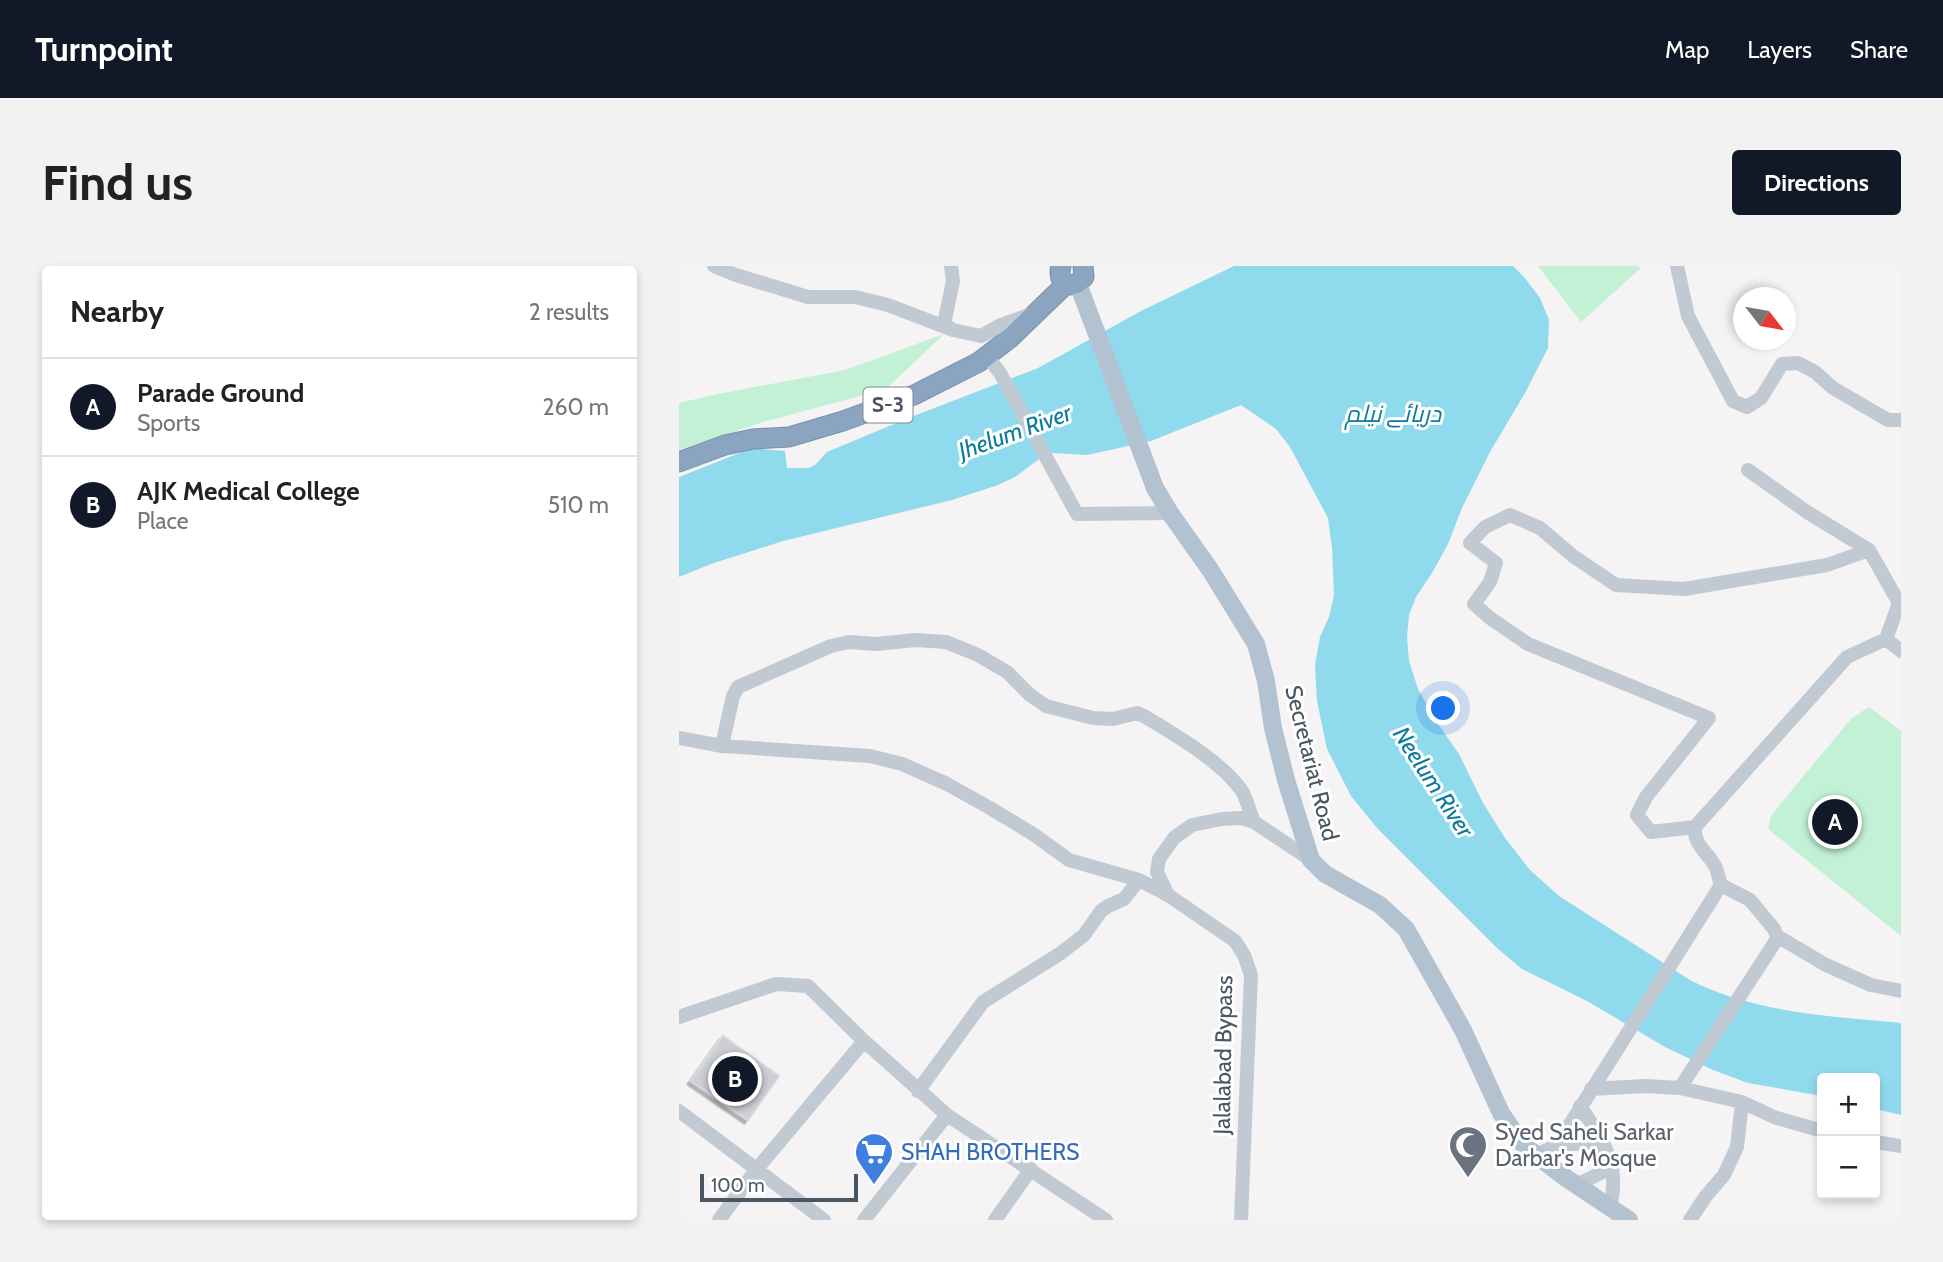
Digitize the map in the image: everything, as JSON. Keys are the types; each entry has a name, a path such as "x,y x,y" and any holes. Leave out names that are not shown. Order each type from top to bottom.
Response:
{"highway":[{"name":"S-3","path":"679,462 725,445 753,439 789,437 914,395 979,362 1010,338 1074,279"}],"main road":[{"name":"Secretariat Road","path":"1074,279 1155,488 1256,644 1286,780 1311,860 1325,874 1381,905 1406,929 1463,1030 1509,1126 1520,1141 1617,1215"}],"street":[{"path":"714,266 808,297 855,297 888,305 981,336 1036,312"},
{"path":"949,327 953,281 951,266"},
{"path":"1677,266 1688,316 1733,401 1747,407 1761,398 1782,364 1798,363 1815,372 1833,388 1888,420 1901,420"},
{"path":"987,356 1000,373 1077,514 1170,513"},
{"path":"1748,470 1807,512 1869,550 1899,603 1886,639"},
{"path":"1695,827 1651,832 1637,814 1646,797 1709,718 1528,644 1490,618 1474,604 1490,582 1496,563 1470,544 1486,527 1510,515 1540,528 1573,556 1616,585 1684,589 1826,565 1869,550"},
{"path":"1553,1147 1562,1137 1721,885 1717,870 1697,844 1695,827 1847,657 1886,639 1901,628"},
{"path":"1886,639 1901,651"},
{"path":"722,746 733,696 738,687 831,646 849,642 946,642 978,655 1007,672 1030,695 1046,706 1093,718 1113,719 1137,713 1144,716 1197,750 1225,774 1242,792 1254,822"},
{"name":"Jalalabad Bypass","path":"679,738 722,746 870,756 902,764 947,784 990,808 1069,860 1139,880 1168,895 1235,941 1251,975 1241,1220"},
{"path":"1168,895 1157,872 1159,859 1174,838 1192,825 1241,818 1254,822 1311,860"},
{"path":"919,1091 983,1002 1061,953 1084,935 1101,911 1124,899 1139,880"},
{"path":"1721,885 1750,900 1777,936 1826,965 1871,985 1901,991"},
{"path":"1681,1086 1777,936"},
{"path":"679,1017 776,984 807,986 947,1115 1106,1220"},
{"path":"719,1220 864,1041"},
{"path":"1595,1084 1681,1086 1742,1102 1774,1117 1817,1130"},
{"path":"1690,1220 1724,1175 1737,1147 1742,1102"},
{"path":"1580,1107 1611,1163 1617,1215"},
{"path":"679,1111 824,1220"},
{"path":"864,1220 947,1115"},
{"path":"1535,1155 1575,1142 1605,1148"},
{"path":"1880,1143 1901,1146"},
{"path":"1576,1185 1601,1173 1611,1163"},
{"path":"995,1220 1031,1169"}],"green space":[{"path":"1538,266 1638,266 1641,268 1581,322"},
{"path":"944,334 886,389 763,422 679,450 679,403 845,370"},
{"path":"1869,707 1901,731 1901,936 1768,829 1771,816 1796,785 1851,719"}],"water":[{"name":"دریائے نیلم","path":"1234,266 1513,266 1525,278 1540,298 1549,320 1548,348 1490,452 1462,508 1448,544 1416,597 1409,615 1409,661 1418,689 1459,754 1483,803 1505,838 1530,870 1559,896 1690,980 1715,991 1740,1000 1793,1011 1901,1023 1901,1115 1880,1110 1880,1073 1817,1073 1817,1095 1748,1083 1665,1047 1587,1001 1522,969 1498,949 1377,828 1351,796 1327,749 1317,701 1315,665 1320,637 1329,617 1334,595 1328,518 1290,447 1276,429 1241,405 1151,441 1087,455 1053,453 998,485 952,500 783,541 679,577 679,477 752,448 785,451 787,468 808,468 815,465 827,452 1038,368 1141,311"}],"building":[{"path":"723,1036 779,1076 748,1120 691,1081"}],"place":[{"name":"Parade Ground","path":"1835,822"},
{"name":"AJK Medical College","path":"735,1079"},
{"name":"Syed Saheli Sarkar Darbar's Mosque","path":"1468,1179"},
{"name":"SHAH BROTHERS","path":"874,1186"}],"water label":[{"name":"Jhelum River","path":"1015,432"},
{"name":"Neelum River","path":"1433,782"}]}
